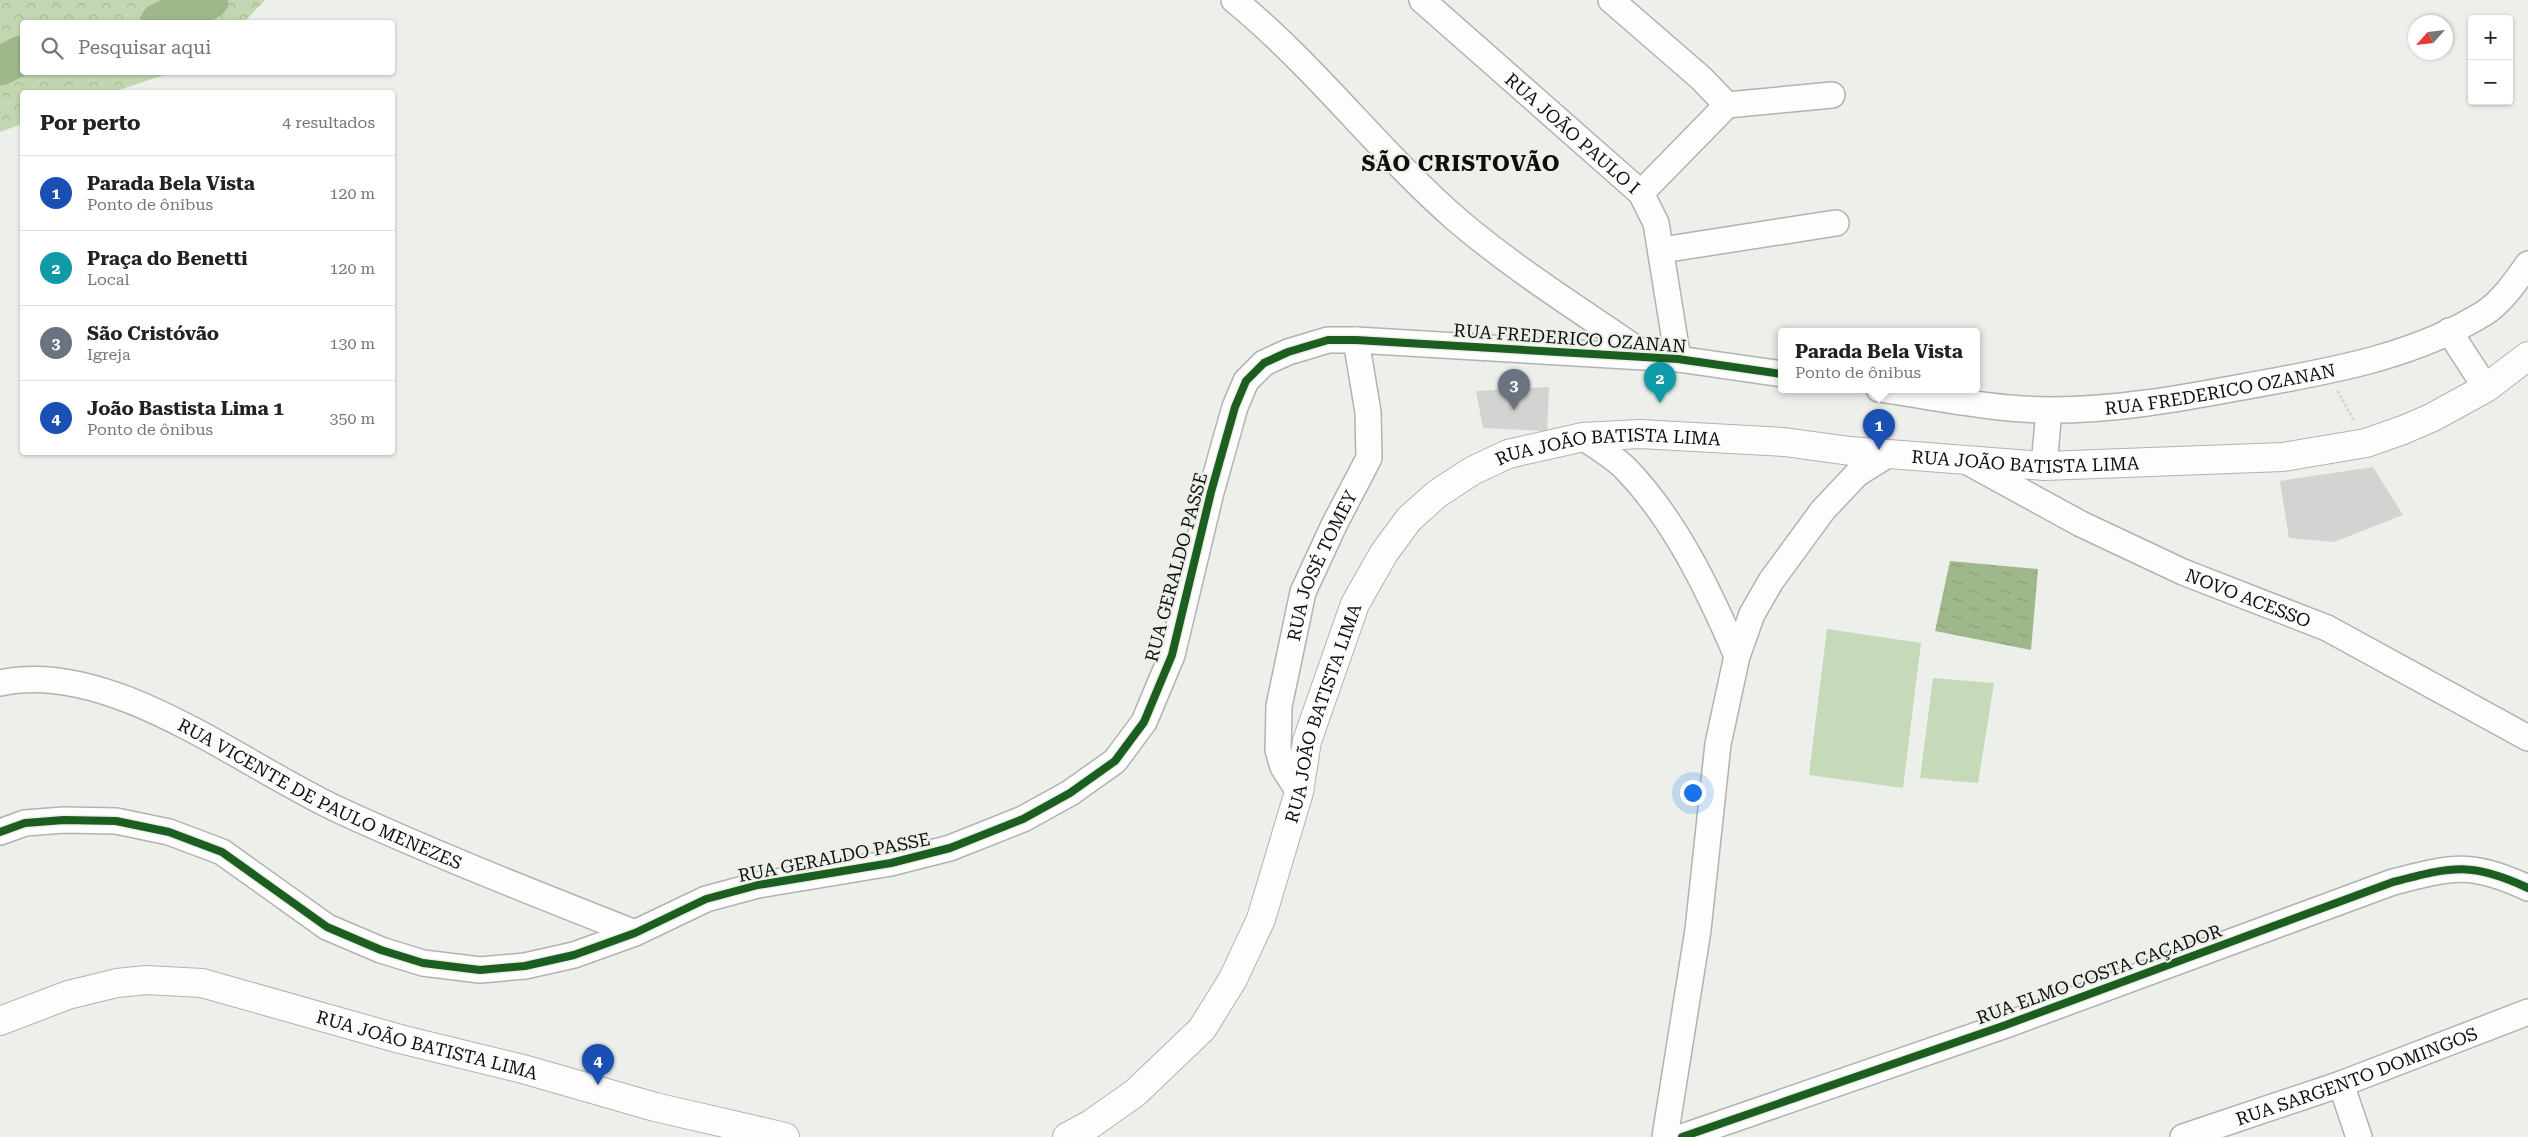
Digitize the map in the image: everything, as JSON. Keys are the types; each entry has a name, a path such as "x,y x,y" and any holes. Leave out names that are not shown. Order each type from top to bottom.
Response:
{"street":[{"path":"1234,0 1267,29 1385,150 1457,219 1515,267 1648,356"},
{"name":"RUA JOÃO PAULO I","path":"1422,0 1641,193 1656,223 1662,250 1678,358"},
{"path":"1611,0 1701,78 1727,105"},
{"path":"1641,193 1727,105 1832,95"},
{"path":"1662,250 1836,223"},
{"name":"RUA FREDERICO OZANAN","path":"1906,393 1987,405 2049,410 2100,409 2162,402 2328,372 2407,349 2449,331 2487,311 2511,288 2528,264"},
{"path":"2449,331 2486,388"},
{"name":"RUA GERALDO PASSE","path":"0,832 25,823 64,820 116,821 168,832 222,852 327,927 381,950 423,963 480,970 525,966 574,955 635,933 706,899 741,890 891,863 950,848 1023,819 1070,793 1115,761 1144,722 1172,655 1210,492 1235,407 1246,381 1264,364 1288,352 1328,340 1356,340"},
{"name":"RUA FREDERICO OZANAN","path":"1356,340 1678,358 1778,373"},
{"name":"RUA JOSÉ TOMEY","path":"1299,792 1283,767 1278,750 1279,706 1303,592 1369,458 1368,412 1356,340"},
{"name":"RUA JOÃO BATISTA LIMA","path":"1067,1137 1091,1124 1135,1093 1202,1029 1234,979 1261,919 1299,792 1307,741 1355,604 1384,553 1409,519 1437,494 1472,471 1508,454 1583,437 1640,434 1755,441 1966,461 2044,466 2282,457 2366,444 2431,418 2486,388 2528,356"},
{"path":"2044,466 2049,410"},
{"path":"1583,437 1625,468 1655,502 1702,582 1719,614 1737,656"},
{"path":"1665,1137 1698,930 1718,744 1737,656 1752,614 1771,581 1823,510 1857,474 1889,454"},
{"name":"NOVO ACESSO","path":"1966,461 2081,524 2183,572 2327,628 2528,738"},
{"name":"RUA VICENTE DE PAULO MENEZES","path":"0,683 39,679 76,683 161,714 338,810 435,853 635,933"},
{"name":"RUA ELMO COSTA CAÇADOR","path":"1682,1137 2004,1026 2393,882 2442,869 2465,867 2490,873 2528,888"},
{"name":"RUA JOÃO BATISTA LIMA","path":"0,1021 68,994 146,980 202,983 400,1039 524,1069 655,1107 786,1137"},
{"name":"RUA SARGENTO DOMINGOS","path":"2183,1137 2341,1084 2528,1012"},
{"path":"2341,1084 2359,1137"}],"path":[{"path":"2328,372 2366,444"}],"green space":[{"path":"0,0 265,0 246,20 20,20 20,75 164,75 119,90 20,90 20,125 0,132"}],"shaded area":[{"path":"1827,629 1921,643 1903,788 1809,775"},
{"path":"1933,678 1994,683 1978,783 1920,778"}],"water":[{"path":"1950,561 2038,569 2031,650 1935,631"}],"building":[{"path":"1549,387 1547,431 1483,428 1476,391"},
{"path":"2373,467 2403,515 2334,542 2289,538 2280,481"}],"waterway":[{"path":"164,20 209,0"},
{"path":"0,66 20,56"}],"cycle path":[{"path":"0,832 25,823 64,820 116,821 169,832 222,852 327,927 381,950 423,963 480,970 525,966 574,955 635,933 706,899 758,885 891,863 950,848 1023,819 1070,793 1115,761 1144,722 1172,655 1211,492 1235,407 1246,381 1264,363 1288,352 1328,340 1356,340 1678,359 1778,373"},
{"path":"1682,1137 2003,1026 2393,882 2446,870 2461,869 2491,874 2528,888"}],"place":[{"name":"Praça do Benetti","path":"1660,403"},
{"name":"São Cristóvão","path":"1514,410"},
{"name":"Parada Bela Vista","path":"1879,450"},
{"name":"João Bastista Lima 1","path":"598,1085"}],"district":[{"name":"SÃO CRISTOVÃO","path":"1461,163"}]}
